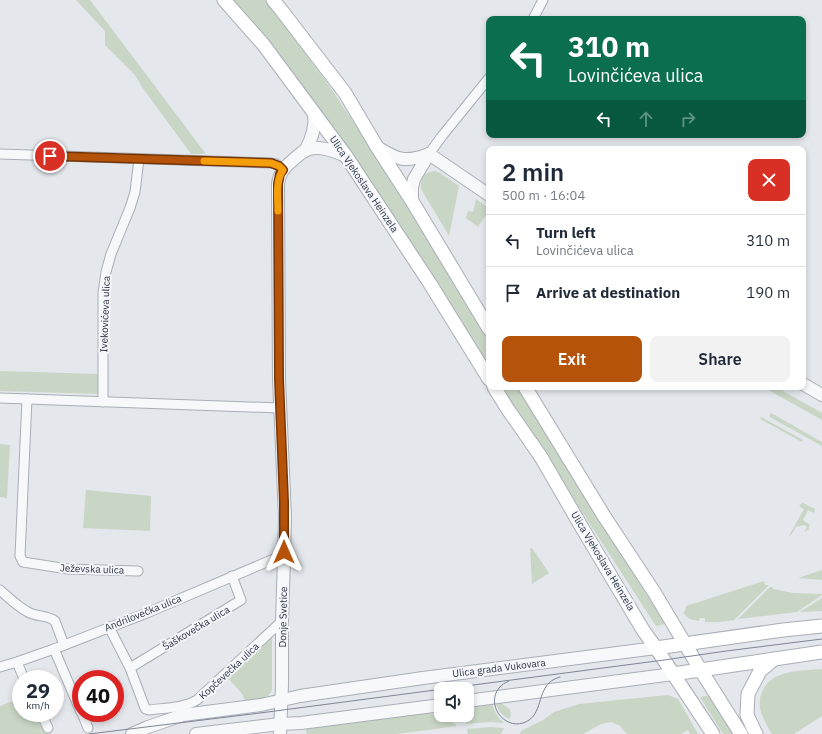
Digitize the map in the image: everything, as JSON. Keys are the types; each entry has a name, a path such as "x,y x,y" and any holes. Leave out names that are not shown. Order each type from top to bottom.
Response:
{"main road":[{"name":"Ulica Vjekoslava Heinzela","path":"224,0 263,44 346,156 429,282 486,374"},
{"path":"272,0 282,10 345,94 412,201 486,324"},
{"name":"Ulica Vjekoslava Heinzela","path":"496,390 541,457 643,630 713,734"},
{"path":"527,390 741,734"},
{"name":"Ulica grada Vukovara","path":"656,648 684,643 822,626"},
{"path":"673,674 822,652"},
{"path":"756,734 747,715 748,694 760,671 774,659"}],"street":[{"path":"535,16 543,0"},
{"path":"412,201 414,179 442,136 486,82"},
{"path":"305,151 313,131 315,120 314,113"},
{"path":"377,146 390,155 401,159 414,159 430,154"},
{"path":"0,154 271,163 279,166 283,170 291,161 305,151 312,149 323,149 346,156"},
{"path":"430,154 486,193"},
{"name":"Ivekovićeva ulica","path":"103,402 103,293 106,272 111,254 135,192 139,159"},
{"name":"Donje Svetice","path":"280,729 282,685 284,502 280,408 278,184 280,174 283,170"},
{"path":"806,386 822,395"},
{"path":"0,398 280,408"},
{"name":"Ježevska ulica","path":"28,399 20,556 23,562 68,569 138,570"},
{"name":"Andrilovečka ulica","path":"0,667 54,649 149,612 274,559 284,558"},
{"name":"Šaškovečka ulica","path":"130,668 241,600 232,576"},
{"path":"0,590 34,616 52,618 55,621 64,645"},
{"name":"Kopčevečka ulica","path":"130,668 146,709 149,710 174,707 192,703 282,621"},
{"path":"109,627 130,668"},
{"name":"Ulica grada Vukovara","path":"132,734 183,715 261,706 300,696 423,678 656,648"},
{"path":"54,649 72,691"},
{"path":"17,662 20,670"},
{"path":"474,700 673,674"},
{"path":"196,734 280,729 309,722 434,706"},
{"path":"45,722 48,728"},
{"path":"85,722 88,728"}],"green space":[{"path":"76,0 90,0 206,154 191,154 142,87 135,75 105,45 105,31"},
{"path":"231,0 265,0 330,87 372,150 486,335 486,363 340,137 262,34"},
{"path":"435,171 459,186 449,236 421,189 421,182 425,174"},
{"path":"476,199 486,206 486,215 478,227 466,218 468,211 473,212"},
{"path":"0,371 98,374 98,394 0,391"},
{"path":"503,390 519,390 665,624 656,626"},
{"path":"768,390 781,390 822,413 822,420"},
{"path":"771,413 822,442 822,446 770,417 769,416"},
{"path":"761,417 803,440 802,442 760,419"},
{"path":"0,444 10,445 7,498 0,497"},
{"path":"86,490 151,496 150,531 83,528"},
{"path":"803,503 815,509 814,513 808,510 803,520 810,525 808,530 804,532 807,527 804,525 796,527 789,536 804,509 799,506"},
{"path":"532,548 549,573 532,584 530,549"},
{"path":"822,570 822,580 798,578"},
{"path":"764,581 765,585 769,585 734,620 705,622 705,618 700,618 699,621 688,618 683,612 685,611 686,606"},
{"path":"770,587 793,593 822,595 797,612 738,619"},
{"path":"822,598 822,611 800,612"},
{"path":"272,635 272,690 270,694 264,698 245,703 243,695 227,677"},
{"path":"822,669 822,716 794,734 772,734 763,718 760,706 761,694 768,683 774,678 789,672"},
{"path":"668,695 678,699 698,734 690,734 688,730 681,734 627,734 620,726 611,722 601,724 583,734 520,734 521,731 543,720 554,712 579,704"},
{"path":"711,695 735,734 723,734 700,697"},
{"path":"12,701 12,722 42,722 48,734 0,734 0,706"},
{"path":"497,702 506,706 510,710 511,716 509,719 499,711"},
{"path":"492,703 496,714 504,723 489,722 466,724 466,722 474,722 474,706"},
{"path":"422,712 434,714 434,722 451,722 457,726 397,734 307,734 306,727"},
{"path":"491,727 504,728 501,734 468,734 467,729"}],"tram line":[{"path":"89,734 822,639"},
{"path":"509,681 499,688 495,694 494,701 496,708 503,719 516,724 523,723 533,716 545,688 551,681 560,677"}],"slow traffic":[{"path":"204,161 274,163 279,166 283,170 278,179 278,211"}],"route":[{"path":"50,156 274,163 283,170 278,179 278,184 279,379 284,502 284,552"}]}
